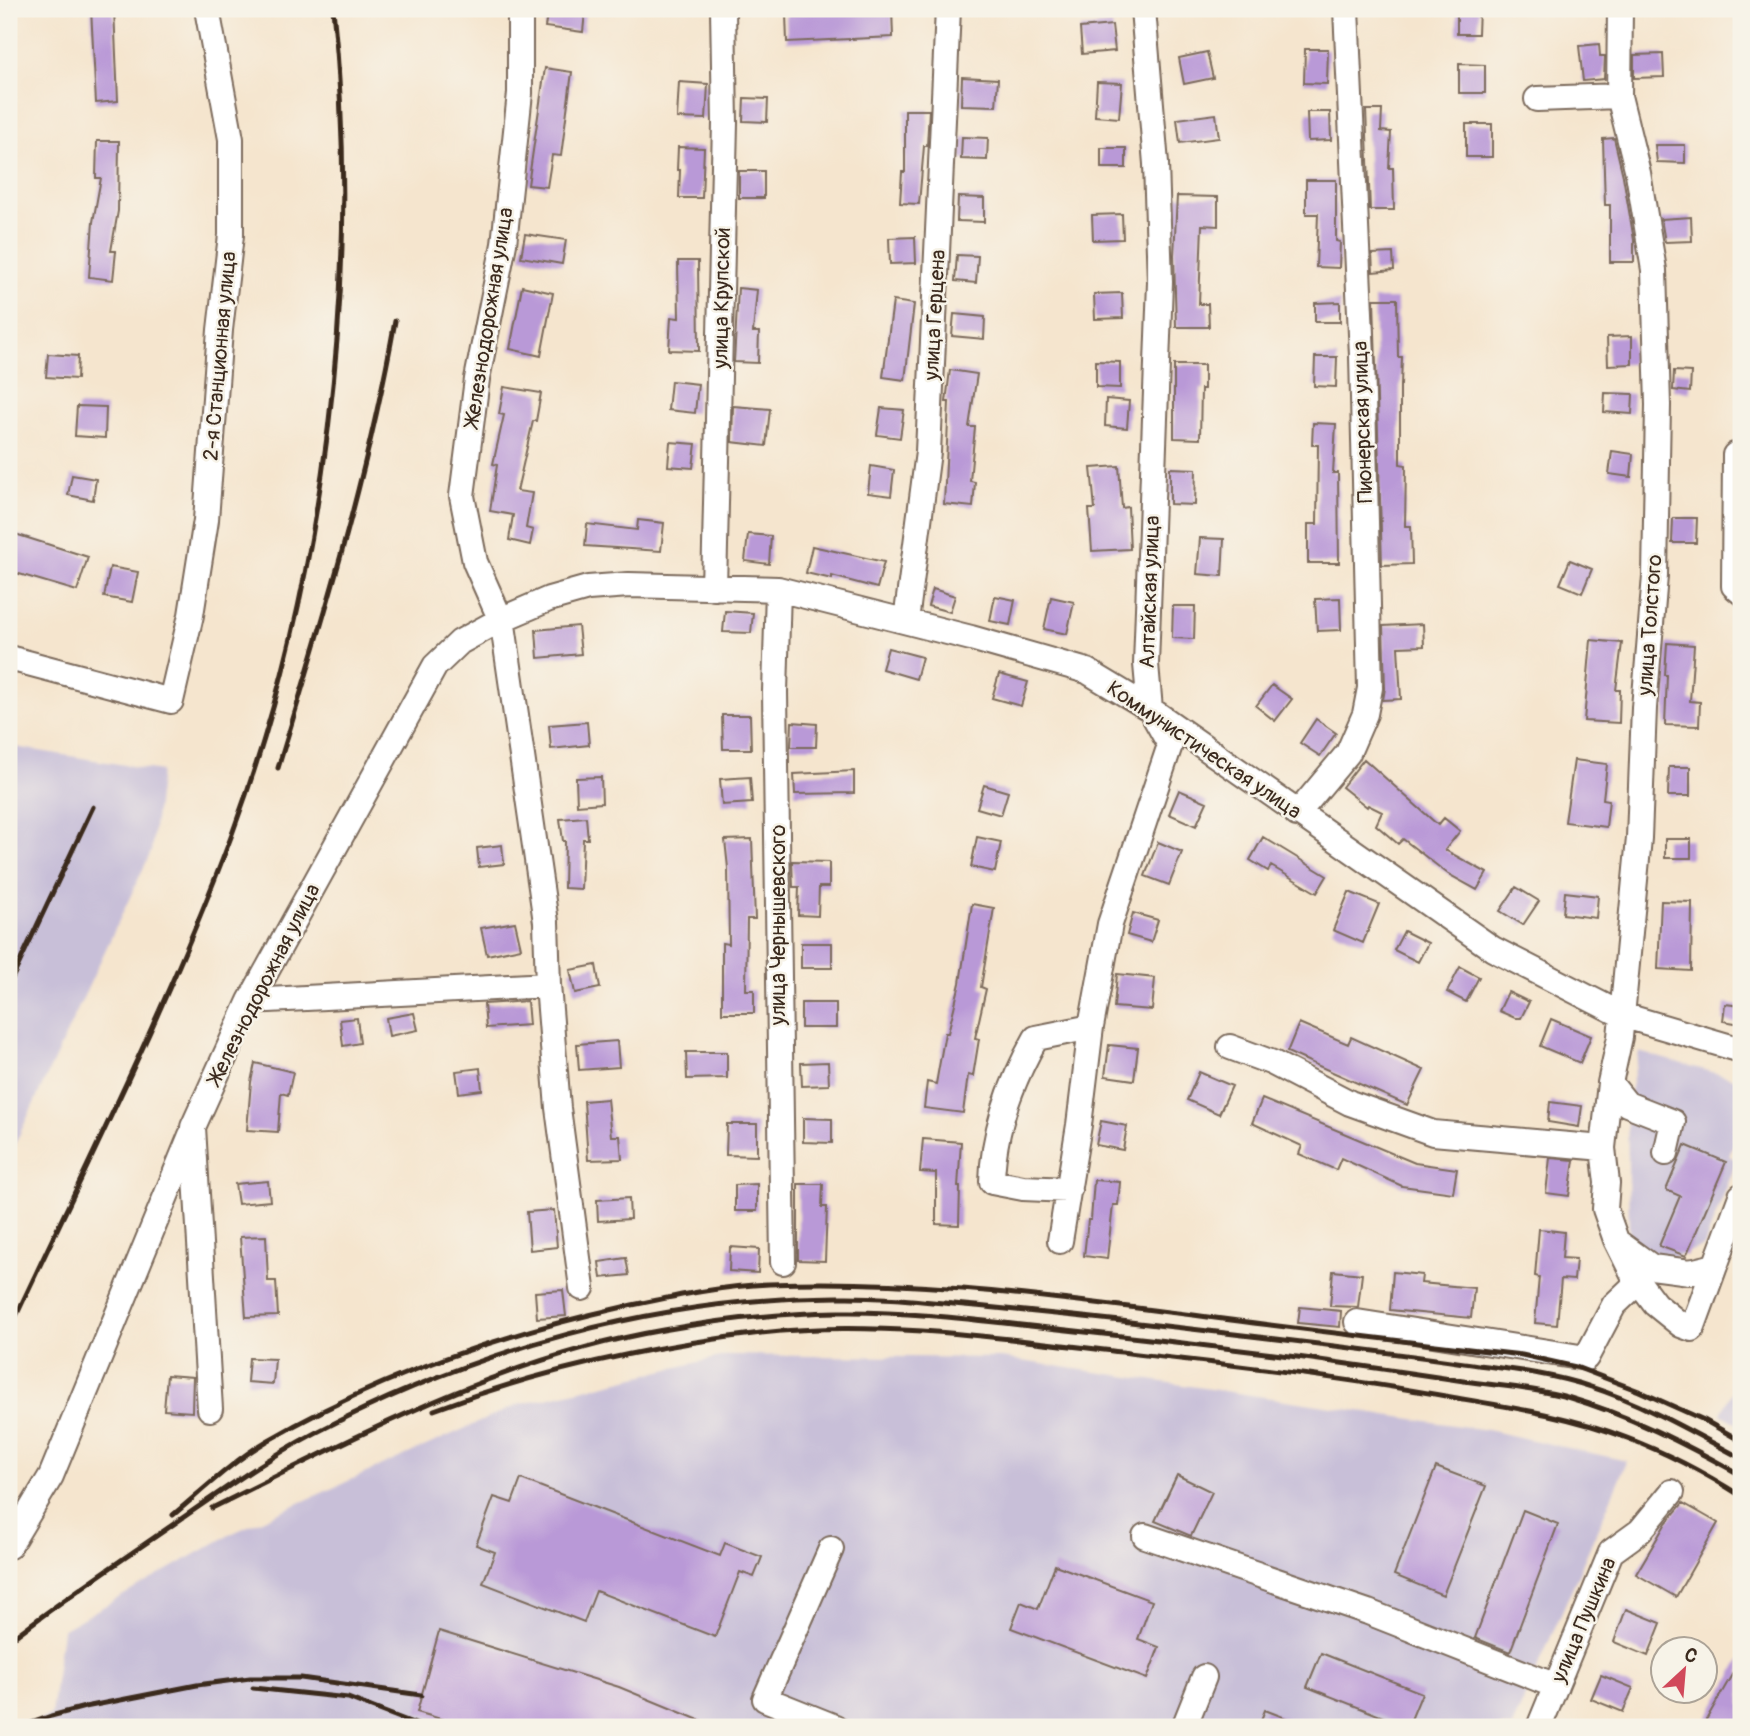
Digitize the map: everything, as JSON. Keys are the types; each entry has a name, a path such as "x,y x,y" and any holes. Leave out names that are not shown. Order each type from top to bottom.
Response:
{"street":[{"name":"2-я Станционная улица","path":"9,658 171,701 191,615 206,520 230,235 231,139 207,9"},
{"name":"Железнодорожная улица","path":"520,9 520,93 504,244 477,379 462,496 475,562 503,625 546,922 558,1108 582,1288"},
{"name":"улица Крупской","path":"714,588 725,136 723,9"},
{"name":"улица Герцена","path":"906,621 928,452 948,9"},
{"name":"Алтайская улица","path":"1060,1241 1091,1027 1110,924 1170,745 1150,709 1146,664 1160,282 1156,164 1143,9"},
{"name":"Пионерская улица","path":"1297,814 1348,753 1365,714 1370,688 1362,356 1346,9"},
{"name":"улица Толстого","path":"1620,9 1619,96 1638,173 1654,270 1658,405 1655,576 1644,708 1639,838 1620,1037 1610,1083 1603,1148 1607,1183 1605,1209 1616,1240 1634,1276 1655,1304 1681,1325 1692,1329 1715,1266"},
{"path":"1537,99 1619,96"},
{"path":"1741,454 1735,455 1734,586 1741,592"},
{"name":"Коммунистическая улица","path":"499,620 549,599 588,588 629,585 778,589 1087,671 1150,709 1493,949 1622,1015 1741,1050"},
{"name":"улица Чернышевского","path":"778,589 775,692 783,1262"},
{"name":"Железнодорожная улица","path":"210,1409 193,1128 250,1002 435,666 460,642 499,620"},
{"path":"250,1002 548,985"},
{"path":"1069,1190 1023,1188 992,1182 993,1152 1017,1070 1036,1038 1091,1027"},
{"path":"1230,1047 1273,1063 1350,1103 1433,1133 1603,1148"},
{"path":"1610,1083 1628,1104 1673,1122 1666,1153"},
{"path":"9,1546 51,1476 193,1128"},
{"path":"1616,1240 1652,1267 1690,1272 1715,1266 1741,1196"},
{"path":"1357,1322 1586,1358 1614,1305 1634,1286 1634,1276"},
{"name":"улица Пушкина","path":"1539,1727 1611,1552 1640,1531 1672,1492"},
{"path":"1145,1536 1368,1612 1556,1686"},
{"path":"831,1549 765,1699 835,1727"},
{"path":"1184,1727 1204,1677"}],"shaded area":[{"path":"15,747 161,771 151,852 9,1157 9,788"},
{"path":"1639,1052 1741,1080 1741,1124 1729,1156 1737,1160 1704,1246 1674,1257 1661,1258 1630,1238 1627,1104"},
{"path":"729,1355 1001,1358 1487,1430 1627,1461 1512,1727 31,1727 31,1724 51,1715 62,1630 233,1533 517,1405"},
{"path":"1741,1375 1741,1425 1721,1414"}],"building":[{"path":"91,9 114,9 118,101 96,103"},
{"path":"548,9 585,12 583,32 545,27"},
{"path":"892,9 893,37 787,42 786,14"},
{"path":"1457,9 1479,9 1478,34 1457,34"},
{"path":"1112,25 1115,51 1082,54 1080,28"},
{"path":"1599,44 1600,56 1605,56 1604,79 1583,81 1579,46"},
{"path":"1305,49 1328,49 1327,84 1304,83"},
{"path":"1207,52 1213,78 1184,84 1179,58"},
{"path":"1663,54 1664,77 1634,78 1634,55"},
{"path":"1459,64 1485,65 1485,93 1459,93"},
{"path":"545,68 572,72 561,156 552,155 547,187 528,185"},
{"path":"962,77 998,79 996,106 961,105"},
{"path":"679,82 708,84 706,119 677,118"},
{"path":"1097,82 1122,83 1119,118 1095,116"},
{"path":"744,98 768,99 767,122 743,121"},
{"path":"905,110 929,110 919,204 900,203 902,172 905,172"},
{"path":"1366,110 1382,110 1381,131 1391,132 1389,168 1393,168 1394,210 1370,210"},
{"path":"1307,112 1330,112 1331,140 1308,141"},
{"path":"1216,114 1219,138 1180,143 1177,119"},
{"path":"1466,124 1492,124 1492,157 1466,157"},
{"path":"962,137 988,138 987,160 961,159"},
{"path":"1614,138 1634,240 1634,262 1610,262 1610,205 1605,205 1603,139"},
{"path":"97,141 119,141 118,211 111,251 116,251 113,280 89,277 93,222 101,178 96,178"},
{"path":"1655,145 1685,145 1685,163 1657,162"},
{"path":"678,147 704,148 702,198 679,198"},
{"path":"1101,148 1126,148 1126,168 1101,168"},
{"path":"739,171 764,171 764,198 739,198"},
{"path":"1306,180 1336,180 1339,268 1316,267 1318,214 1306,214"},
{"path":"1177,196 1218,197 1218,226 1202,225 1199,304 1208,304 1209,327 1176,327 1174,255"},
{"path":"958,197 984,198 984,222 957,221"},
{"path":"1122,214 1123,239 1093,240 1092,215"},
{"path":"1691,217 1692,241 1665,242 1661,219"},
{"path":"525,234 566,240 562,264 521,257"},
{"path":"915,237 916,263 890,264 889,238"},
{"path":"1393,253 1394,270 1373,272 1372,254"},
{"path":"957,255 978,256 976,283 955,281"},
{"path":"678,261 698,261 699,351 669,350 671,317 679,318"},
{"path":"522,286 553,293 541,356 510,349"},
{"path":"738,288 757,290 753,332 759,332 758,363 734,362"},
{"path":"1122,293 1123,318 1095,319 1094,294"},
{"path":"1374,299 1397,299 1398,357 1402,357 1400,464 1406,465 1405,526 1411,526 1412,564 1382,565"},
{"path":"893,301 914,304 905,380 883,377"},
{"path":"1340,302 1340,322 1315,322 1315,303"},
{"path":"954,314 985,317 984,339 952,336"},
{"path":"1632,336 1632,364 1608,365 1607,337"},
{"path":"48,354 78,356 77,379 46,377"},
{"path":"1315,357 1337,357 1336,387 1314,386"},
{"path":"1096,361 1120,362 1120,388 1096,387"},
{"path":"1174,365 1204,365 1200,439 1174,438"},
{"path":"950,370 977,374 969,427 975,427 970,481 975,482 973,507 944,504 949,402 946,402"},
{"path":"1674,371 1691,372 1690,392 1673,390"},
{"path":"671,381 698,384 695,413 668,410"},
{"path":"504,387 541,393 517,491 532,493 526,528 533,530 530,545 509,540 513,515 490,511 497,465 493,464 504,415 499,414"},
{"path":"1605,393 1633,394 1632,414 1604,412"},
{"path":"1106,399 1129,401 1127,428 1105,426"},
{"path":"77,406 106,407 105,438 75,436"},
{"path":"733,406 770,409 766,446 732,442"},
{"path":"881,408 904,410 900,438 877,435"},
{"path":"1313,423 1336,424 1333,473 1338,473 1339,563 1308,563 1308,524 1317,524 1318,445 1312,445"},
{"path":"670,442 696,444 693,468 668,466"},
{"path":"1612,451 1633,454 1631,477 1609,474"},
{"path":"871,466 894,470 891,496 868,493"},
{"path":"1119,466 1122,508 1128,507 1130,549 1092,551 1089,509 1095,509 1091,468"},
{"path":"1170,468 1196,469 1195,505 1170,504"},
{"path":"72,475 96,479 93,500 68,495"},
{"path":"1673,518 1697,518 1696,543 1672,543"},
{"path":"638,520 664,523 661,551 585,546 587,524 637,530"},
{"path":"12,533 88,557 77,591 9,571 9,544"},
{"path":"748,534 771,536 769,564 745,561"},
{"path":"1200,538 1224,539 1222,576 1197,574"},
{"path":"812,546 884,562 877,588 832,576 832,579 806,573"},
{"path":"1570,560 1592,569 1582,593 1560,584"},
{"path":"110,567 138,572 132,602 104,597"},
{"path":"933,589 955,596 950,612 928,606"},
{"path":"995,596 1015,600 1010,625 990,621"},
{"path":"1051,597 1074,602 1067,634 1044,629"},
{"path":"1340,598 1341,630 1317,631 1315,599"},
{"path":"1173,606 1195,606 1194,639 1172,638"},
{"path":"725,611 753,613 751,633 723,632"},
{"path":"1423,624 1424,646 1398,647 1401,699 1383,700 1383,626"},
{"path":"578,626 581,654 538,658 536,630"},
{"path":"1591,640 1622,643 1616,690 1620,690 1619,723 1584,721"},
{"path":"1667,643 1694,645 1690,701 1700,702 1699,726 1665,725"},
{"path":"888,648 922,657 916,679 882,669"},
{"path":"999,674 1028,682 1021,706 992,698"},
{"path":"1272,685 1292,699 1275,721 1256,706"},
{"path":"722,715 750,715 751,749 723,749"},
{"path":"1316,719 1336,733 1320,756 1300,743"},
{"path":"587,722 589,745 551,749 549,725"},
{"path":"792,722 817,724 816,747 791,747"},
{"path":"1364,759 1438,825 1444,818 1460,831 1445,850 1487,873 1477,890 1448,874 1403,839 1398,844 1376,825 1382,812 1368,805 1367,807 1342,787"},
{"path":"1574,760 1607,764 1603,799 1609,800 1606,827 1565,822"},
{"path":"1669,767 1690,767 1690,796 1668,796"},
{"path":"854,771 854,793 795,794 794,774"},
{"path":"601,777 602,803 577,805 576,778"},
{"path":"750,777 752,803 722,805 720,779"},
{"path":"984,785 1008,792 1001,815 977,808"},
{"path":"1179,790 1207,802 1196,826 1169,814"},
{"path":"586,817 588,839 583,839 581,889 564,888 565,841 560,819"},
{"path":"977,837 1001,842 995,872 971,867"},
{"path":"1263,837 1327,876 1317,893 1271,866 1268,871 1250,860"},
{"path":"752,839 755,919 747,919 746,990 754,990 754,1013 722,1013 722,943 729,944 725,840"},
{"path":"1665,839 1691,839 1691,858 1665,858"},
{"path":"1158,842 1182,852 1169,885 1145,876"},
{"path":"502,845 504,864 479,867 477,848"},
{"path":"792,861 829,862 829,887 819,887 818,916 798,915 799,887 793,887"},
{"path":"1516,887 1539,901 1523,925 1500,911"},
{"path":"1349,892 1379,904 1363,943 1333,930"},
{"path":"1565,892 1598,896 1596,918 1563,914"},
{"path":"1661,901 1692,902 1691,971 1658,969"},
{"path":"972,904 994,908 981,987 986,989 975,1038 979,1039 973,1076 968,1075 963,1113 924,1108 927,1082 936,1084 945,1033 948,1033 960,983"},
{"path":"1133,913 1158,920 1151,942 1127,935"},
{"path":"515,922 521,948 487,955 481,928"},
{"path":"1404,931 1428,943 1418,962 1394,950"},
{"path":"801,943 832,943 832,968 801,968"},
{"path":"596,965 600,988 575,993 570,970"},
{"path":"1460,967 1479,977 1466,1002 1447,992"},
{"path":"1117,974 1155,978 1152,1010 1114,1007"},
{"path":"1508,992 1529,1002 1521,1018 1499,1011"},
{"path":"527,1001 529,1025 486,1028 484,1004"},
{"path":"801,1003 836,1003 836,1028 801,1028"},
{"path":"1725,1004 1741,1006 1741,1024 1723,1021"},
{"path":"414,1013 418,1030 389,1036 386,1018"},
{"path":"357,1018 360,1043 343,1046 340,1020"},
{"path":"1551,1019 1591,1036 1580,1063 1540,1046"},
{"path":"1299,1023 1348,1044 1351,1037 1424,1070 1407,1105 1287,1052"},
{"path":"617,1041 619,1067 579,1070 577,1044"},
{"path":"1109,1045 1138,1048 1134,1080 1105,1076"},
{"path":"686,1052 727,1052 727,1078 687,1079"},
{"path":"828,1062 829,1085 802,1086 801,1063"},
{"path":"255,1063 293,1072 288,1095 281,1093 278,1132 247,1130"},
{"path":"480,1068 482,1090 459,1093 456,1071"},
{"path":"1199,1072 1232,1086 1219,1114 1187,1100"},
{"path":"607,1099 611,1136 620,1136 622,1159 588,1160 584,1101"},
{"path":"1262,1099 1415,1163 1457,1169 1453,1193 1402,1186 1341,1158 1336,1170 1299,1154 1302,1146 1252,1123"},
{"path":"1550,1102 1582,1106 1579,1127 1548,1122"},
{"path":"803,1118 832,1119 832,1143 803,1142"},
{"path":"1101,1121 1127,1126 1123,1150 1096,1145"},
{"path":"727,1124 757,1124 757,1156 726,1155"},
{"path":"923,1139 961,1142 959,1225 936,1224 936,1173 920,1172"},
{"path":"1685,1145 1726,1162 1686,1256 1659,1246 1680,1196 1666,1190"},
{"path":"1550,1158 1574,1160 1569,1196 1546,1193"},
{"path":"1094,1180 1120,1182 1118,1205 1113,1205 1107,1259 1084,1256 1088,1220 1091,1220"},
{"path":"268,1181 270,1201 238,1204 235,1184"},
{"path":"757,1184 757,1211 735,1211 735,1185"},
{"path":"798,1184 823,1184 822,1207 827,1207 825,1261 798,1260"},
{"path":"629,1198 630,1219 598,1221 597,1200"},
{"path":"554,1210 557,1247 530,1250 527,1212"},
{"path":"1539,1229 1564,1232 1562,1258 1576,1259 1574,1280 1561,1279 1557,1325 1535,1323"},
{"path":"266,1236 268,1281 276,1281 278,1316 246,1317 240,1237"},
{"path":"730,1247 759,1249 758,1273 729,1271"},
{"path":"626,1258 629,1275 601,1278 599,1262"},
{"path":"1333,1271 1362,1274 1358,1307 1330,1306"},
{"path":"1393,1272 1422,1275 1421,1283 1474,1288 1471,1318 1390,1310"},
{"path":"563,1290 566,1316 537,1318 535,1292"},
{"path":"1300,1307 1341,1311 1340,1327 1298,1323"},
{"path":"249,1358 275,1359 273,1384 247,1382"},
{"path":"167,1375 193,1377 192,1412 164,1410"},
{"path":"1436,1467 1486,1486 1443,1595 1394,1575"},
{"path":"1177,1475 1212,1492 1191,1536 1155,1521"},
{"path":"521,1479 720,1556 725,1543 762,1557 754,1577 740,1572 715,1637 596,1591 584,1622 483,1583 495,1552 476,1545 494,1497 512,1503"},
{"path":"1683,1503 1718,1523 1676,1597 1636,1574 1666,1523"},
{"path":"1523,1510 1558,1524 1510,1652 1475,1638"},
{"path":"1055,1565 1152,1601 1138,1639 1159,1647 1147,1679 1011,1628 1021,1602 1038,1609"},
{"path":"1626,1609 1661,1623 1657,1634 1648,1634 1648,1656 1614,1642"},
{"path":"439,1631 619,1687 716,1727 468,1727 417,1712"},
{"path":"1321,1653 1422,1693 1408,1727 1307,1687"},
{"path":"1741,1659 1741,1727 1702,1727 1715,1704 1718,1704 1718,1699"},
{"path":"1601,1675 1633,1688 1623,1712 1591,1699"},
{"path":"1265,1710 1306,1726 1258,1727"}],"railway":[{"path":"9,1331 125,1086 206,900 264,740 291,639 312,534 328,429 338,322 343,216 341,111 333,9"},
{"path":"278,768 328,602 358,490 395,321"},
{"path":"9,985 93,807"},
{"path":"173,1515 254,1449 309,1418 395,1377 485,1345 576,1318 677,1296 769,1284 874,1284 978,1290 1522,1355 1576,1367 1639,1391 1704,1420 1741,1441"},
{"path":"9,1641 252,1470 315,1433 376,1403 503,1353 635,1318 702,1307 838,1297 912,1300 1141,1323 1528,1372 1560,1378 1611,1394 1668,1419 1741,1458"},
{"path":"212,1508 432,1402 545,1360 603,1343 685,1326 772,1315 838,1312 930,1316 1119,1336 1282,1355 1542,1391 1590,1404 1635,1421 1741,1475"},
{"path":"434,1410 554,1372 719,1338 807,1329 854,1328 949,1333 1294,1373 1412,1390 1562,1418 1605,1430 1657,1450 1741,1496"},
{"path":"20,1727 85,1707 197,1685 250,1678 301,1678 421,1695"},
{"path":"253,1688 348,1698 423,1727"}]}
